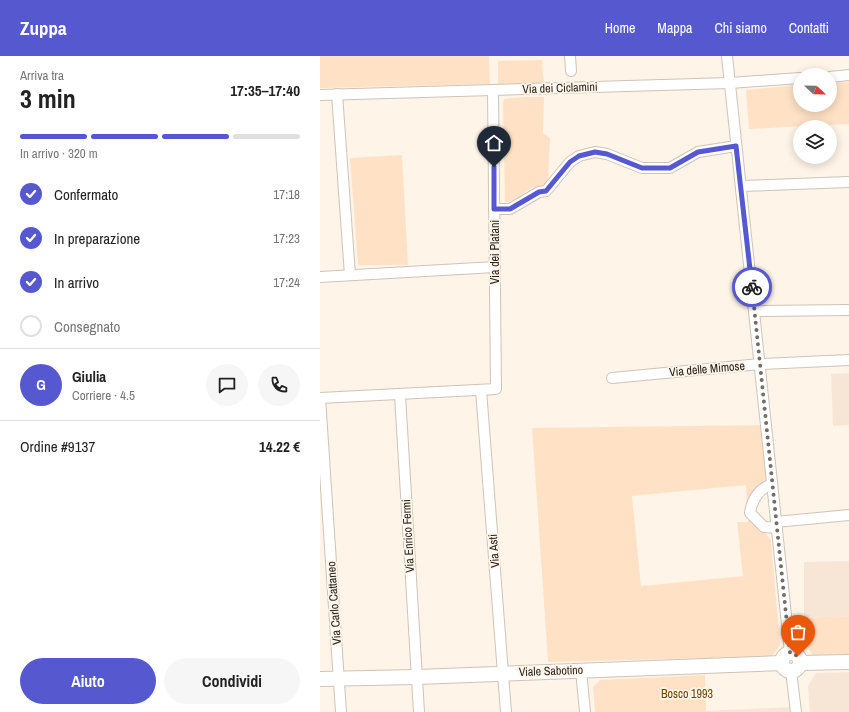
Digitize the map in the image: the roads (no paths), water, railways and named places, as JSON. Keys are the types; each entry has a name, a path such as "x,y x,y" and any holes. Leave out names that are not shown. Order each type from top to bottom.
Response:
{"street":[{"name":"Via dei Ciclamini","path":"570,56 571,71"},
{"path":"727,56 796,712"},
{"path":"837,76 849,75"},
{"name":"Via dei Ciclamini","path":"320,95 730,83 793,78"},
{"name":"Via dei Platani","path":"481,390 496,389 493,90"},
{"path":"337,94 350,275"},
{"path":"494,209 510,209 539,192 546,191 570,162 579,156 595,152 607,154 642,168 670,168 698,152 736,146"},
{"path":"741,186 849,182"},
{"path":"320,276 495,267"},
{"path":"755,311 849,310"},
{"name":"Via delle Mimose","path":"612,378 760,364 849,360"},
{"path":"320,398 481,390"},
{"name":"Via Asti","path":"481,390 506,712"},
{"name":"Via Enrico Fermi","path":"400,395 419,712"},
{"name":"Via Carlo Cattaneo","path":"320,398 341,712"},
{"path":"772,484 763,489 756,496 751,505 750,513 764,527 849,514"},
{"name":"Viale Sabotino","path":"320,679 849,662"},
{"path":"581,670 585,712"}],"park label":[{"name":"Bosco 1993","path":"687,694"}]}
